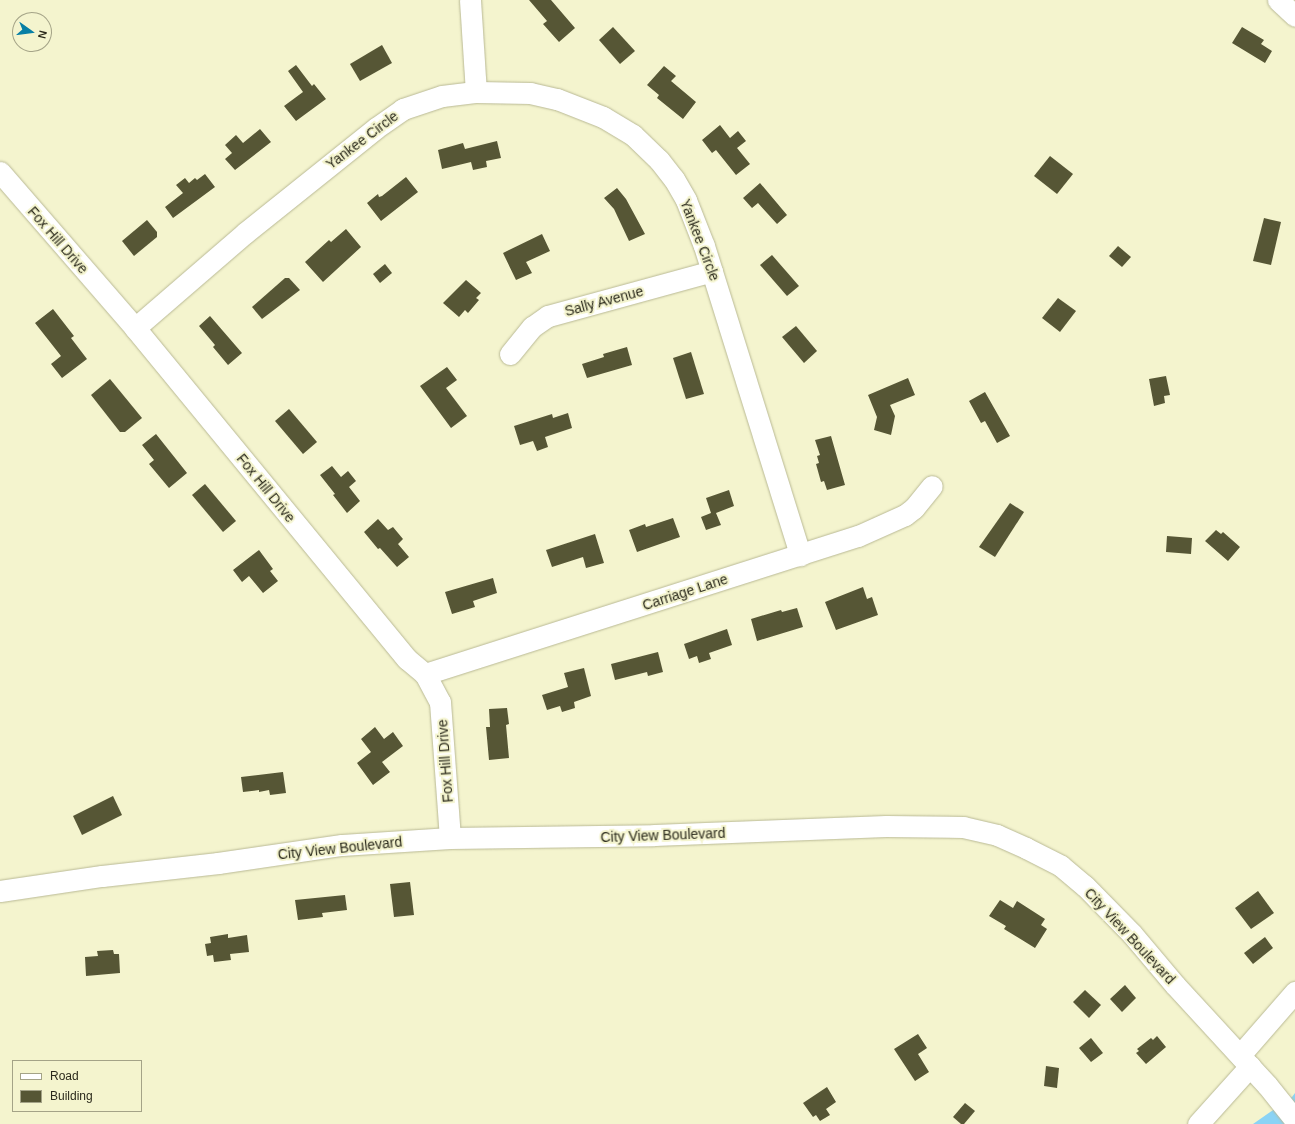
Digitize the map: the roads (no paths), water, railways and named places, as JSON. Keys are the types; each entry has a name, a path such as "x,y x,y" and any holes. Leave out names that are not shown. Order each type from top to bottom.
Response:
{"street":[{"path":"470,0 476,92"},
{"path":"1278,0 1295,16"},
{"name":"Yankee Circle","path":"135,328 246,233 393,115 412,105 431,99 476,92 544,95 603,116 633,135 659,160 680,189 692,215 712,271 800,555"},
{"name":"Fox Hill Drive","path":"0,172 135,328 407,659 425,674 440,702 450,838"},
{"name":"Sally Avenue","path":"510,354 532,327 548,316 712,271"},
{"name":"Carriage Lane","path":"425,674 858,536 905,515 914,508 932,486"},
{"name":"City View Boulevard","path":"0,891 102,876 218,863 342,845 450,838 662,835 899,826 963,827 997,835 1061,866 1085,886 1132,934 1175,985 1267,1085 1295,1120"},
{"path":"1198,1124 1295,992"}],"water":[{"path":"1295,1093 1295,1124 1253,1124 1292,1097"}]}
